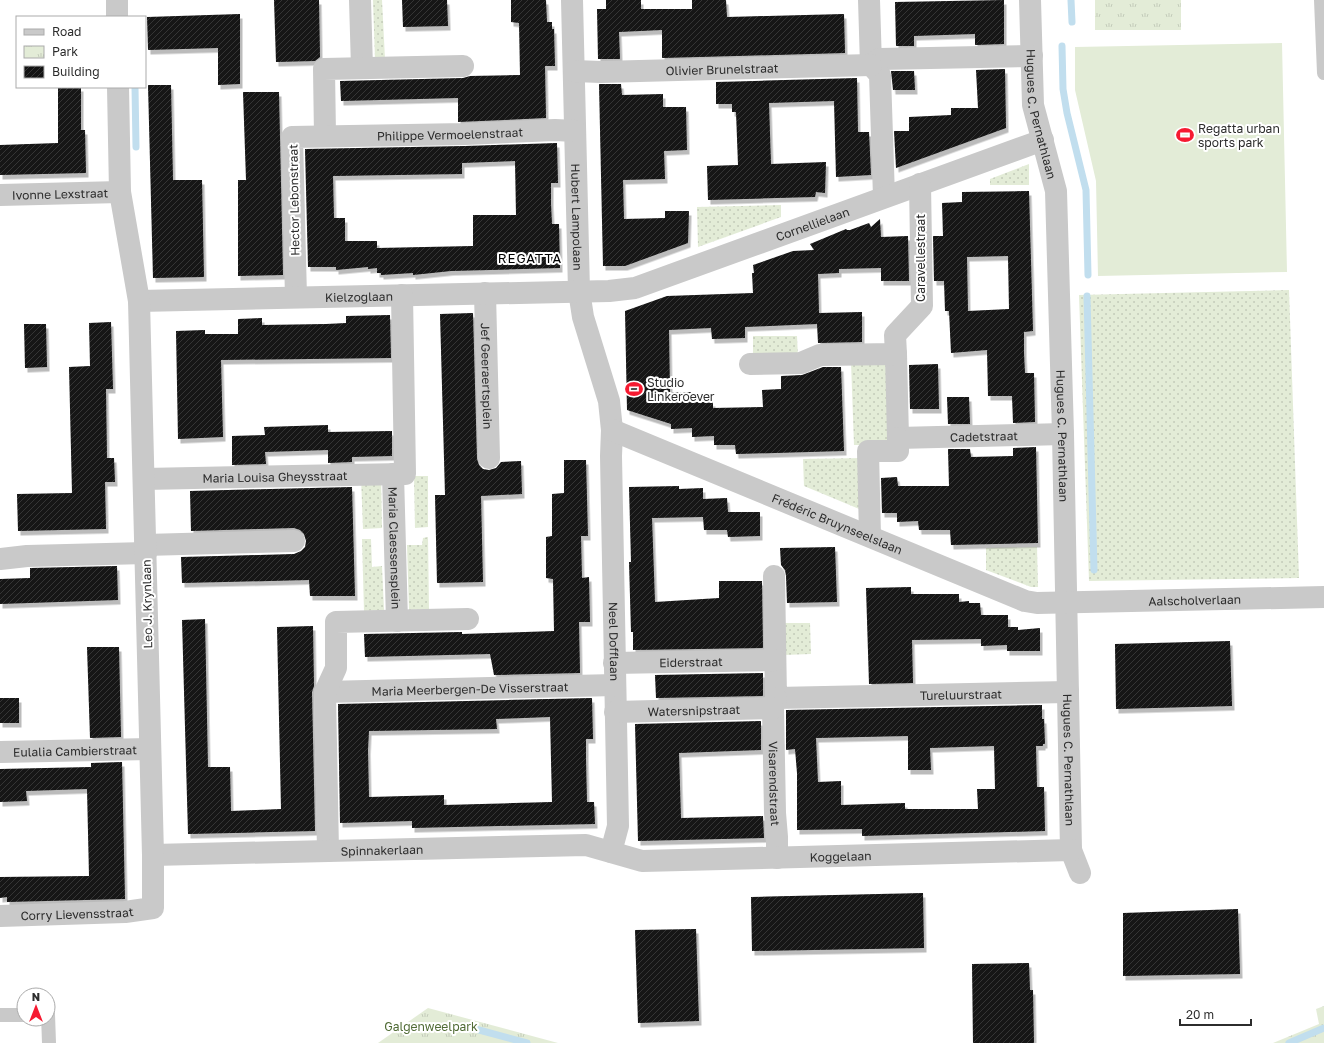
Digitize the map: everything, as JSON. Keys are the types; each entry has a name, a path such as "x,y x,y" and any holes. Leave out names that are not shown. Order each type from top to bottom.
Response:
{"street":[{"path":"117,0 117,16"},
{"path":"360,0 362,68"},
{"name":"Hubert Lampolaan","path":"572,0 579,291 583,317 608,401 612,430"},
{"path":"869,0 871,65 880,75 884,197"},
{"name":"Hugues C. Pernathlaan","path":"1030,0 1033,105 1056,191 1063,434 1071,850 1080,873"},
{"name":"Olivier Brunelstraat","path":"574,71 601,72 871,65 880,59 1032,56"},
{"path":"326,136 324,69 463,66"},
{"name":"Leo J. Krynlaan","path":"118,88 120,192 139,301 146,549 153,908"},
{"name":"Philippe Vermoelenstraat","path":"326,136 555,130 575,131"},
{"name":"Hector Lebonstraat","path":"296,297 292,137 326,136"},
{"name":"Cornellielaan","path":"579,291 608,291 635,288 1043,140"},
{"name":"Caravellestraat","path":"901,438 895,335 922,306 920,184"},
{"name":"Ivonne Lexstraat","path":"0,195 120,192"},
{"name":"Kielzoglaan","path":"139,301 579,291"},
{"name":"Jef Geeraertsplein","path":"485,293 489,458"},
{"name":"Maria Claessensplein","path":"397,621 401,468 402,295"},
{"path":"750,364 801,363 820,355 896,350"},
{"name":"Frédéric Bruynseelslaan","path":"612,430 1025,601 1037,603 1066,602"},
{"name":"Neel Dofflaan","path":"611,852 618,826 614,663 611,456 612,430"},
{"name":"Cadetstraat","path":"901,438 1063,434"},
{"path":"870,536 868,451 898,451 901,438"},
{"name":"Maria Louisa Gheysstraat","path":"144,480 401,468"},
{"path":"0,558 294,541"},
{"name":"Visarendstraat","path":"774,576 775,617 772,660 775,703 775,813 777,848"},
{"name":"Aalscholverlaan","path":"1066,602 1324,597"},
{"name":"Maria Claessensplein","path":"325,692 336,668 336,622 468,619"},
{"name":"Eiderstraat","path":"614,663 772,660"},
{"name":"Maria Meerbergen-De Visserstraat","path":"325,692 587,687 615,685"},
{"path":"325,692 328,851"},
{"name":"Tureluurstraat","path":"775,703 855,696 1068,692"},
{"name":"Watersnipstraat","path":"616,712 656,711 775,703"},
{"name":"Eulalia Cambierstraat","path":"0,752 150,749"},
{"name":"Spinnakerlaan","path":"153,855 586,845 611,852"},
{"name":"Koggelaan","path":"611,852 642,861 777,848 1071,850"},
{"name":"Corry Lievensstraat","path":"0,916 125,912 153,908"}],"lane":[{"path":"1321,0 1324,73"},
{"path":"0,1015 16,1015"},
{"path":"48,1027 49,1043"}],"green space":[{"path":"373,0 382,0 385,59 375,59"},
{"path":"1095,0 1181,0 1181,30 1095,30"},
{"name":"Regatta urban sports park","path":"1282,43 1287,272 1098,276 1096,181 1075,90 1075,47"},
{"path":"1029,164 1029,185 990,185 990,179"},
{"path":"781,205 781,217 698,247 697,207"},
{"path":"1289,290 1299,578 1089,581 1079,295"},
{"path":"753,336 797,336 798,358 753,358"},
{"path":"889,361 891,445 854,445 851,362"},
{"path":"863,458 864,511 804,486 803,459"},
{"path":"414,476 428,476 428,527 415,528"},
{"path":"361,477 381,477 382,528 363,529"},
{"path":"428,537 429,609 409,610 407,545 422,545 423,538"},
{"path":"362,539 371,539 372,567 382,566 384,610 364,611"},
{"path":"1037,547 1038,587 1031,587 986,570 986,548"},
{"path":"782,623 810,623 811,654 783,655"},
{"path":"1324,1006 1324,1043 1273,1043 1319,1024 1316,1009"},
{"name":"Galgenweelpark","path":"428,1008 558,1043 378,1043"}],"building":[{"path":"274,0 319,0 320,57 315,61 276,62"},
{"path":"402,0 447,0 448,26 403,27"},
{"path":"511,0 546,0 547,22 552,22 552,29 554,29 555,66 545,66 546,118 458,122 458,98 341,101 340,81 520,75 519,23 511,22"},
{"path":"606,0 641,0 641,9 692,9 692,0 726,0 727,17 844,14 845,53 662,58 662,30 619,32 620,59 598,59 597,9 606,9"},
{"path":"1004,0 1004,44 975,45 975,34 914,36 914,46 896,46 895,2"},
{"path":"240,14 240,84 218,85 218,48 148,50 147,17"},
{"path":"1005,69 1006,128 896,168 894,131 909,131 909,117 951,115 951,108 978,108 976,70"},
{"path":"891,71 914,71 915,90 893,90"},
{"path":"857,78 858,132 869,132 871,175 836,177 834,101 769,103 771,164 826,162 825,193 816,192 815,197 708,200 707,166 738,165 736,112 732,112 732,104 716,104 716,82"},
{"path":"599,84 621,84 622,95 663,94 663,107 686,107 687,150 664,151 665,179 623,180 624,219 665,218 665,211 689,211 688,243 625,266 603,266"},
{"path":"148,85 171,85 173,180 202,180 204,277 153,278"},
{"path":"58,88 81,88 81,130 85,130 86,173 0,175 0,145 58,143"},
{"path":"243,92 279,92 283,275 238,276 238,180 246,180"},
{"path":"557,143 558,183 551,183 551,204 552,224 559,224 560,268 451,271 413,275 413,273 381,275 381,273 377,273 377,268 368,269 368,267 336,270 336,267 308,267 305,149","holes":["515,161 516,215 473,215 473,246 377,248 377,241 345,241 345,218 334,218 333,176 462,174 462,163"]},
{"path":"1029,191 1033,331 1024,332 1024,353 1025,373 1034,373 1035,422 1013,423 1012,396 988,396 987,350 951,353 949,311 945,311 944,281 934,281 933,236 943,236 942,203 962,202 962,192","holes":["1008,256 1009,309 968,311 967,257"]},
{"path":"880,219 881,237 908,236 909,281 881,281 881,268 839,269 839,273 818,274 819,313 862,312 862,342 818,343 817,324 745,327 745,338 712,339 711,328 669,330 670,392 691,392 692,402 713,402 713,408 763,407 762,390 781,389 781,376 802,375 823,367 841,367 844,451 736,454 735,445 714,445 714,436 692,437 692,428 671,429 671,424 627,410 625,311 667,296 753,293 753,265 793,251 814,250 810,244 846,229 850,230 869,223 871,227"},
{"path":"473,313 477,459 479,465 483,469 489,470 496,468 501,462 521,461 522,494 481,496 483,582 437,583 435,495 445,495 440,314"},
{"path":"390,315 391,358 221,360 223,437 178,439 176,331 205,330 205,334 238,334 238,319 262,318 262,325 326,324 346,323 346,316"},
{"path":"111,322 113,389 106,389 107,458 114,458 115,482 105,482 106,529 18,531 17,494 72,493 69,367 90,366 89,323"},
{"path":"24,324 46,324 47,367 25,368"},
{"path":"938,364 939,409 910,409 909,365"},
{"path":"947,397 969,397 970,424 948,424"},
{"path":"328,425 328,432 392,431 392,456 352,457 352,462 328,463 328,450 265,452 266,464 232,465 232,436 265,435 264,427"},
{"path":"1036,447 1038,543 951,545 950,530 919,530 918,521 897,522 897,513 882,513 881,478 897,477 898,486 949,486 948,449 970,449 971,457 1013,456 1013,448"},
{"path":"564,460 586,460 588,536 581,536 582,578 589,577 590,622 579,622 580,673 494,675 490,654 365,657 364,634 462,632 462,634 554,631 553,579 546,578 546,537 552,536 552,494 564,493"},
{"path":"679,486 679,489 703,488 703,499 727,498 728,512 760,512 760,536 728,537 727,530 704,530 703,517 652,518 655,602 719,598 719,581 762,581 763,648 633,650 629,562 631,562 629,487"},
{"path":"352,487 355,596 310,596 309,580 182,583 181,557 294,554 301,551 305,547 306,541 304,534 300,530 294,528 191,531 190,491"},
{"path":"835,547 837,602 787,603 786,576 785,570 781,565 780,548"},
{"path":"117,566 118,600 0,604 0,579 30,578 30,568"},
{"path":"911,587 911,594 959,594 959,602 969,601 969,603 980,603 981,615 1008,615 1008,627 1018,627 1018,630 1040,628 1040,651 1007,651 1007,645 981,646 981,639 912,640 913,683 869,684 866,588"},
{"path":"205,619 208,767 230,767 231,811 281,809 277,627 313,626 314,686 312,692 315,831 188,834 182,620"},
{"path":"1230,641 1232,706 1116,709 1115,644"},
{"path":"87,647 119,647 121,737 90,738"},
{"path":"763,673 763,696 656,698 655,675"},
{"path":"0,698 19,698 19,723 0,723"},
{"path":"592,698 593,739 586,739 587,802 594,802 595,824 412,828 412,821 340,823 338,704","holes":["550,717 552,802 444,805 444,795 369,797 369,731 497,729 496,719"]},
{"path":"1042,705 1045,744 1043,744 1043,746 1036,746 1037,787 1044,787 1045,831 862,836 862,829 797,830 797,773 795,749 786,750 786,710","holes":["908,736 908,770 931,770 930,748 994,746 995,789 977,789 978,809 905,809 905,803 841,805 841,781 818,782 816,738"]},
{"path":"761,721 761,750 679,753 681,818 763,816 764,838 638,841 635,724"},
{"path":"122,762 125,899 7,902 7,897 0,898 0,877 89,876 87,789 26,791 27,801 0,802 0,769 91,767 91,763"},
{"path":"923,893 924,948 752,951 751,897"},
{"path":"1238,909 1240,974 1123,976 1123,913"},
{"path":"696,929 699,1021 638,1023 635,930"},
{"path":"1029,963 1030,990 1033,990 1034,1043 973,1043 972,964"}],"waterway":[{"path":"1071,0 1072,22"},
{"path":"1062,46 1063,89 1067,113 1086,190 1088,275"},
{"path":"135,88 136,147"},
{"path":"1087,296 1094,570"},
{"path":"468,1027 527,1043"},
{"path":"1289,1043 1324,1028"}],"place":[{"name":"Regatta urban sports park","path":"1185,135"},
{"name":"Studio Linkeroever","path":"634,389"}],"district":[{"name":"REGATTA","path":"530,258"}]}
